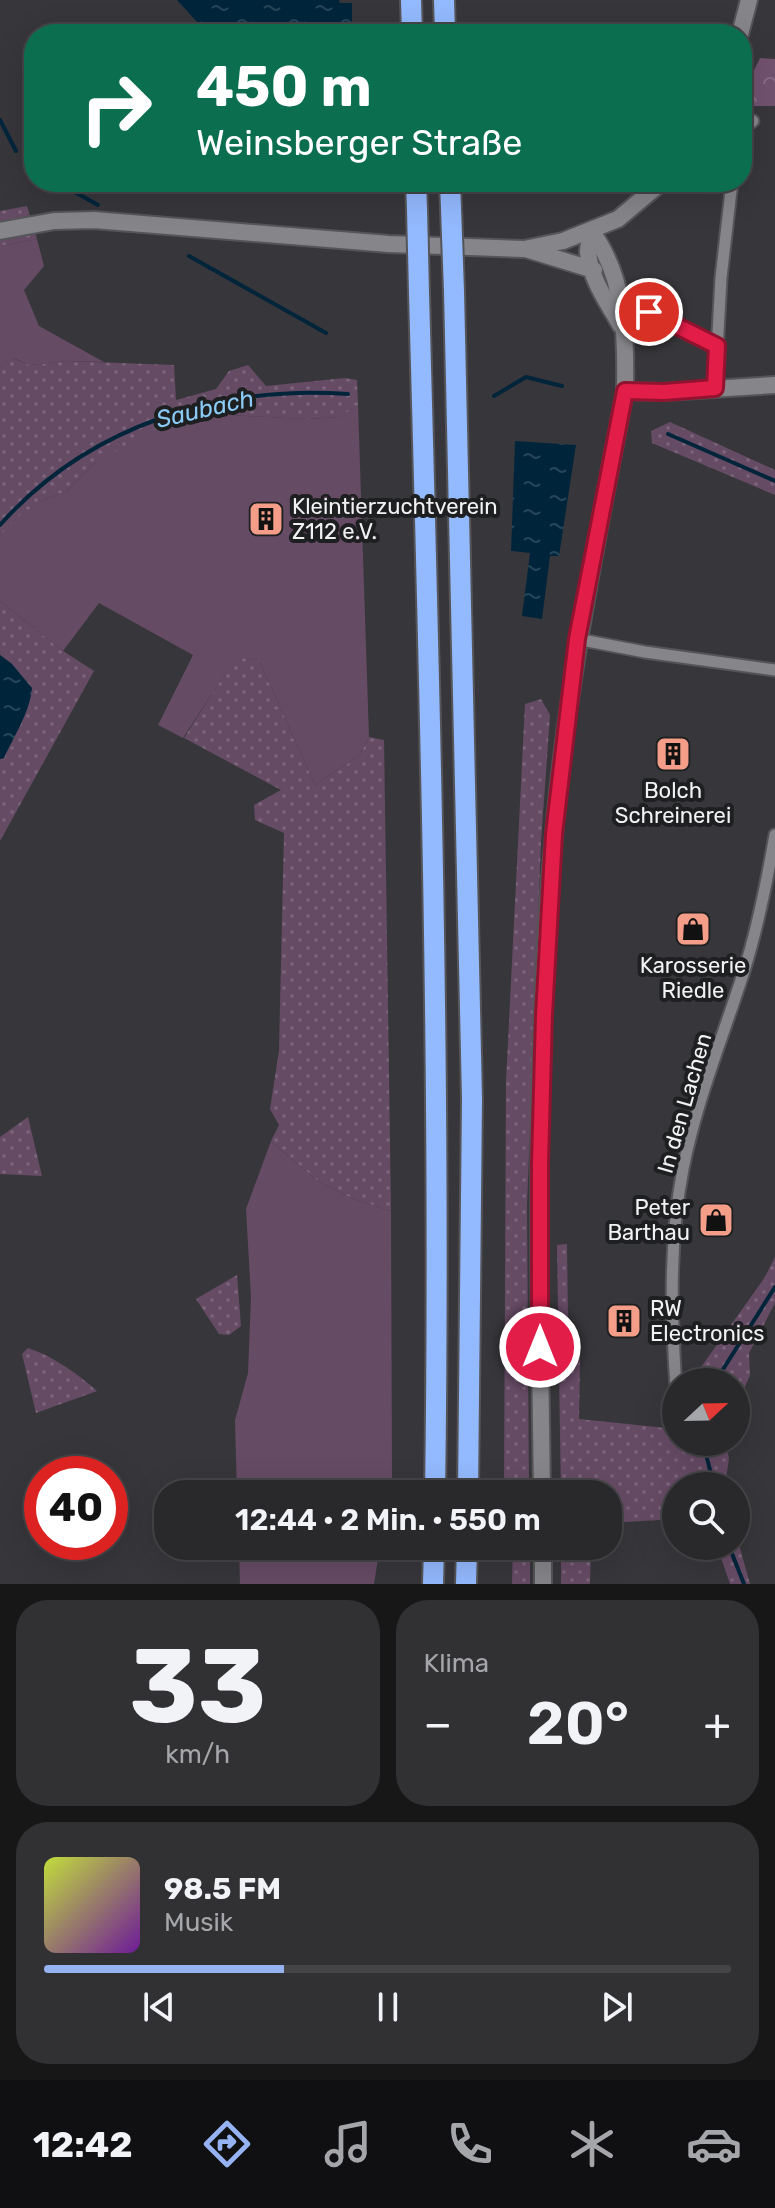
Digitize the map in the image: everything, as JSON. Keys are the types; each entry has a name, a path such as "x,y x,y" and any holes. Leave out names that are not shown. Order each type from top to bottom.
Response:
{"highway":[{"path":"411,0 412,24"},
{"path":"444,0 445,24"},
{"path":"416,192 436,1010 435,1480"},
{"path":"450,192 472,1099 468,1480"},
{"path":"433,1584 434,1560"},
{"path":"466,1584 467,1560"}],"street":[{"path":"743,24 749,0"},
{"path":"0,231 54,221 94,220 389,244 524,249 592,232 630,211 651,192"},
{"path":"715,388 731,192"},
{"path":"592,232 588,251 594,270 602,292 623,329"},
{"path":"542,1480 540,1163 554,834 577,639 625,391 622,300 601,245 592,232"},
{"path":"524,249 594,270"},
{"path":"649,312 717,346"},
{"path":"625,391 664,392 775,385"},
{"path":"577,639 775,670"},
{"name":"In den Lachen","path":"676,1368 673,1254 684,1168 691,1135 745,967 764,896 775,835"},
{"path":"543,1560 543,1584"}],"shaded area":[{"path":"27,206 37,239 0,246 0,211"},
{"path":"37,239 44,266 24,290 39,326 104,362 66,361 30,365 13,358 0,367 0,246"},
{"path":"12,358 30,365 66,361 174,365 176,400 216,389 229,371 248,365 266,386 345,378 357,380 358,405 341,417 305,419 230,415 96,462 67,491 46,499 0,535 0,367"},
{"path":"358,405 369,737 359,756 315,785 259,660 236,657 183,738 158,725 193,655 99,603 63,651 0,601 0,535 17,517 46,499 67,491 96,462 148,433 230,415 305,419 340,417"},
{"path":"670,422 775,470 775,495 652,443 651,431"},
{"path":"0,601 63,651 94,671 0,841 0,759 4,758 12,664 0,655"},
{"path":"236,656 259,660 315,785 359,756 369,737 384,740 391,1211 351,1198 319,1182 271,1141 279,1125 270,1109 279,1051 284,833 255,820 254,805 281,790 184,738"},
{"path":"541,699 550,715 541,842 527,1205 529,1480 504,1480 506,1082 525,704"},
{"path":"28,1117 42,1176 0,1174 0,1137"},
{"path":"271,1141 319,1182 351,1198 391,1211 391,1480 237,1480 235,1420 248,1373 251,1297 246,1209"},
{"path":"567,1244 568,1318 580,1359 579,1419 662,1428 662,1456 728,1456 727,1472 662,1472 662,1520 622,1522 622,1480 561,1480 557,1245"},
{"path":"775,1257 775,1303 749,1353 750,1368 700,1368 765,1277"},
{"path":"237,1275 241,1326 229,1335 219,1334 196,1299"},
{"path":"28,1348 64,1366 97,1391 36,1413 22,1354"},
{"path":"239,1560 378,1560 374,1584 240,1584"},
{"path":"513,1560 530,1560 530,1584 512,1584"},
{"path":"561,1560 591,1560 590,1584 561,1584"},
{"path":"722,1560 743,1560 750,1584 730,1584"}],"green space":[{"path":"760,58 775,59 775,106 752,106 752,75"}],"water":[{"path":"177,0 339,0 340,3 352,3 352,24 199,24"},
{"path":"515,441 576,445 559,556 550,556 542,619 522,616 530,553 511,551"},
{"path":"0,655 32,688 21,724 4,758 0,759"}],"waterway":[{"path":"0,120 16,151"},
{"path":"75,192 98,205"},
{"path":"189,256 326,333"},
{"name":"Saubach","path":"494,396 526,377 562,386"},
{"name":"Saubach","path":"0,525 35,491 73,462 115,438 158,419 204,405 251,397 299,393 348,394"},
{"name":"Saubach","path":"668,434 775,481"},
{"path":"724,1368 775,1287"},
{"path":"706,1456 710,1472"},
{"path":"735,1560 744,1584"}],"place":[{"name":"Kleintierzuchtverein Z112 e.V.","path":"266,519"},
{"name":"Bolch Schreinerei","path":"673,754"},
{"name":"Karosserie Riedle","path":"693,929"},
{"name":"Peter Barthau","path":"716,1220"},
{"name":"RW Electronics","path":"624,1321"}],"route":[{"path":"540,1347 544,1015 554,834 577,639 625,391 715,388 717,346 649,312"}]}
